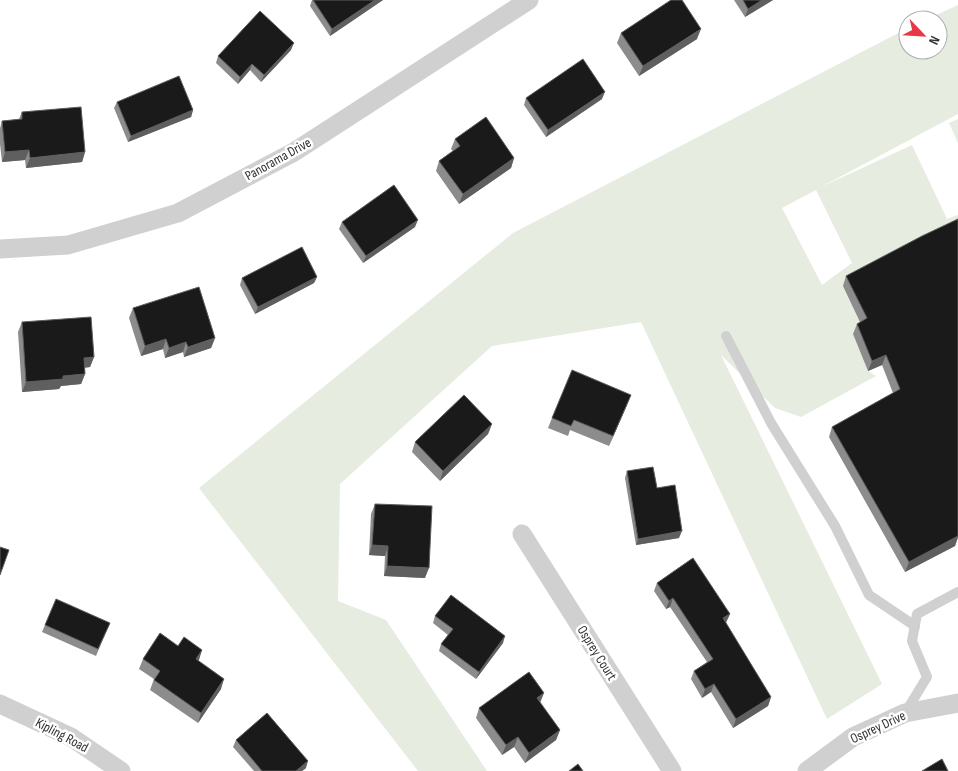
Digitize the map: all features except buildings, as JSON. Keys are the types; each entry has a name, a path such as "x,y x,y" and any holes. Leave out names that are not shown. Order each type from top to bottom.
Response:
{"street":[{"name":"Panorama Drive","path":"0,249 68,245 178,213 294,152 529,0"},
{"name":"Osprey Court","path":"522,534 672,771"},
{"name":"Osprey Drive","path":"807,771 852,737 905,713 958,703"},
{"name":"Kipling Road","path":"0,704 71,737 121,771"}],"lane":[{"path":"726,336 771,423 835,526 869,595 915,626"},
{"path":"905,713 927,677 912,641 917,614 958,592"}],"shaded area":[{"path":"958,5 958,114 821,187 912,145 947,219 958,215 958,228 863,328 853,334 868,371 876,376 801,417 775,408 721,355 882,684 827,719 641,322 492,346 340,484 338,601 386,620 487,771 418,771 199,488 513,233 898,33 898,60 948,60 947,10","holes":["816,190 852,263 822,285 782,208"]},
{"path":"958,119 958,143 949,123"}]}
